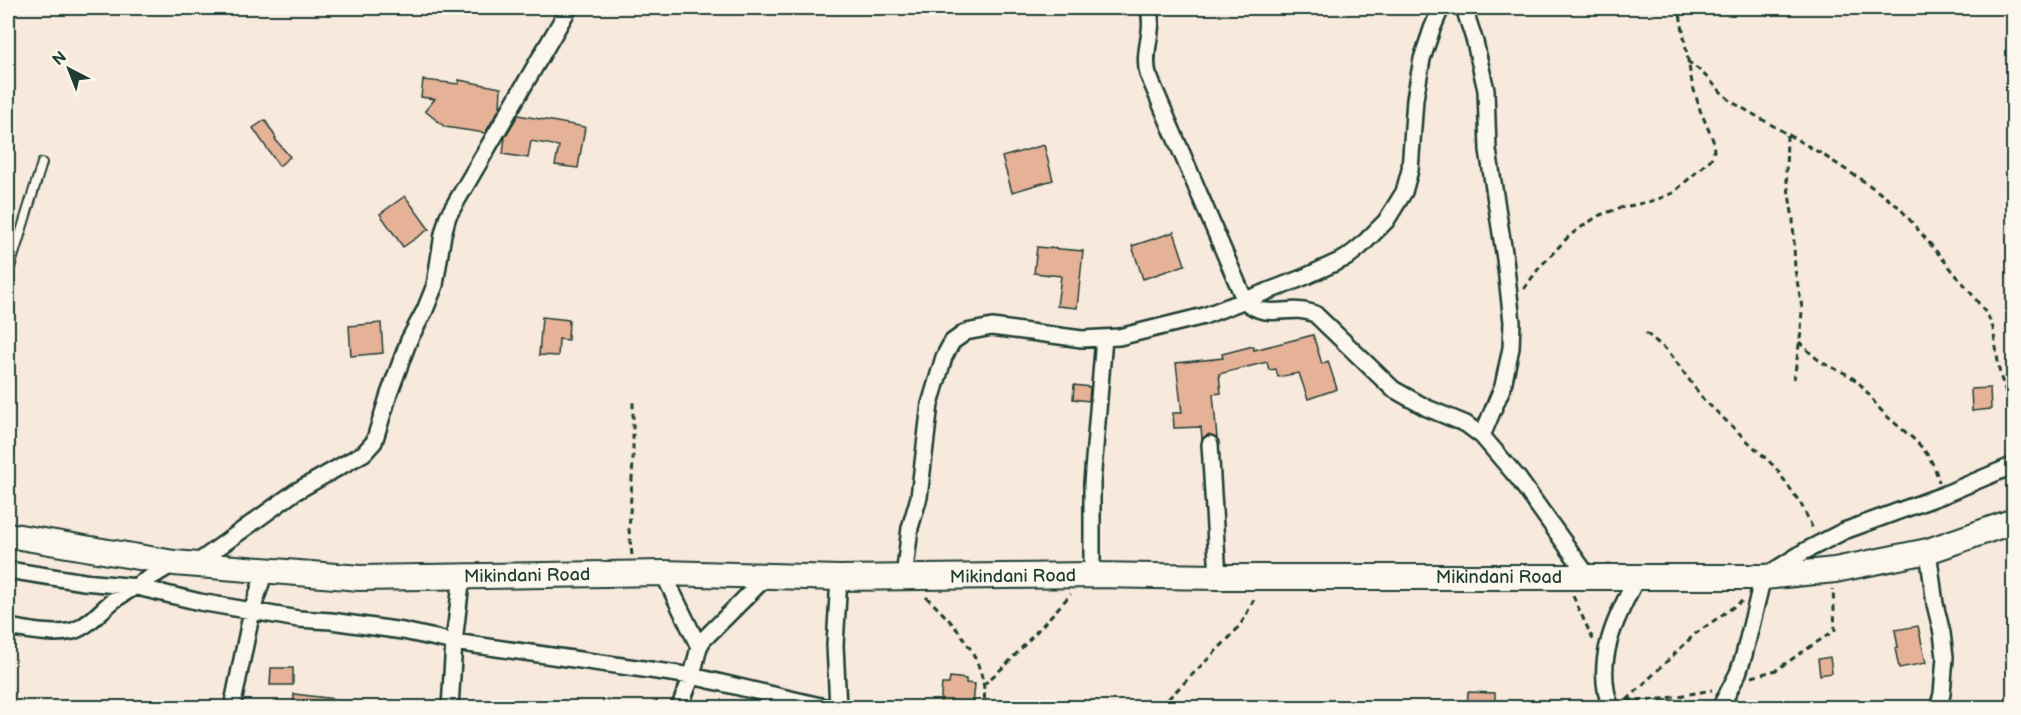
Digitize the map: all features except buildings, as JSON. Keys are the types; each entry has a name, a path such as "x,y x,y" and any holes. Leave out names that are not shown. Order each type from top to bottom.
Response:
{"highway":[{"name":"Mikindani Road","path":"8,535 184,564 360,578 663,573 839,578 1092,575 1638,576 1762,583 1928,551 2013,521"}],"street":[{"path":"8,627 34,631 75,630 90,621 113,601 184,564 285,498 364,453 374,442 406,348 435,285 448,216 569,8"},
{"path":"1148,8 1151,22 1145,55 1148,74 1245,301 1266,312 1299,309 1315,314 1393,389 1427,408 1466,424 1482,436 1524,486 1588,576"},
{"path":"904,578 910,528 919,497 930,404 944,357 952,342 966,332 992,327 1082,339 1119,337 1204,316 1340,262 1360,247 1386,221 1404,192 1410,170 1415,99 1422,59 1441,8"},
{"path":"1464,8 1475,42 1486,90 1488,150 1504,249 1512,322 1508,367 1498,401 1482,436"},
{"path":"1092,575 1092,483 1104,338"},
{"path":"1210,444 1218,577"},
{"path":"1720,708 1744,655 1762,583 1821,543 1854,527 1943,495 2013,465"},
{"path":"1928,551 1945,657 1944,685 1938,708"},
{"path":"8,570 84,582 136,587 200,602 298,619 403,631 454,642 692,676 829,708"},
{"path":"232,708 252,611 265,571"},
{"path":"663,573 699,647"},
{"path":"450,708 454,642 462,575"},
{"path":"679,708 703,640 767,576"},
{"path":"1611,708 1605,676 1605,658 1610,634 1618,613 1638,576"},
{"path":"838,708 834,645 839,578"}],"lane":[{"path":"8,274 42,163"}],"path":[{"path":"1511,307 1539,268 1569,236 1582,226 1620,208 1656,200 1673,193 1711,159 1714,151 1713,140 1700,110 1687,61 1679,8"},
{"path":"1687,61 1702,71 1732,102 1838,165 1899,207 1988,316 1993,328 2000,375 2013,415"},
{"path":"1787,135 1786,176 1793,219 1795,270 1802,307 1794,379"},
{"path":"1646,333 1669,352 1703,399 1774,467 1801,504 1821,543"},
{"path":"1799,342 1824,363 1854,379 1879,407 1913,436 1930,457 1943,495"},
{"path":"633,402 633,461 629,530 630,550 636,574"},
{"path":"1627,700 1662,699 1731,686 1776,670 1835,630 1833,588 1835,570"},
{"path":"983,685 1007,664 1064,601 1092,575"},
{"path":"1564,576 1592,640 1605,658"},
{"path":"1163,708 1169,698 1242,623 1266,577"},
{"path":"904,578 952,621 964,636 974,653 983,685 984,708"},
{"path":"1619,708 1704,626 1762,583"}]}
